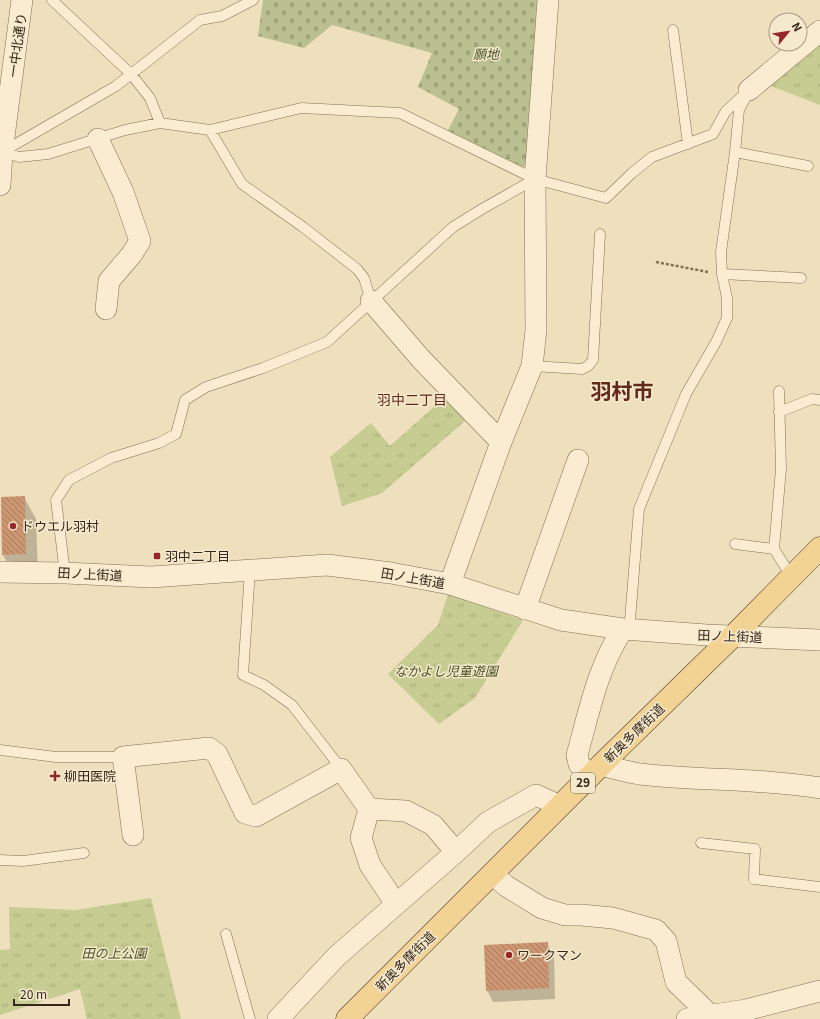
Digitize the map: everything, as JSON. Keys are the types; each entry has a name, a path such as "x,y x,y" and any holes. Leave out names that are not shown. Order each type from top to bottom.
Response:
{"main road":[{"name":"新奥多摩街道","path":"347,1019 820,548"}],"street":[{"name":"一中北通り","path":"0,185 1,153 22,0"},
{"path":"450,584 501,442 532,366 536,330 535,179 548,0"},
{"path":"749,90 820,31"},
{"path":"98,139 123,192 140,241 132,254 109,281 106,309"},
{"path":"371,301 421,359 501,442"},
{"path":"525,609 578,460"},
{"name":"田ノ上街道","path":"0,572 151,577 327,564 391,573 450,584 562,620 623,630 820,640"},
{"path":"623,630 613,644 601,671 576,755 579,764 596,771 639,773 693,779 746,781 820,788"},
{"path":"133,835 123,757 208,748 217,754 246,814 256,816 340,769 369,809 362,838 370,865 396,904"},
{"path":"278,1019 337,956 488,822 536,795 560,806"},
{"path":"369,809 406,811 433,825 456,852"},
{"path":"493,874 506,886 542,908 565,915 613,918 656,930 666,941 676,982 710,1015"},
{"path":"687,1019 746,1010 820,991"}],"lane":[{"path":"52,0 131,74 150,98 160,124"},
{"path":"1,153 116,86 200,20 222,16 253,0"},
{"path":"673,30 688,144"},
{"path":"1,153 19,157 48,154 125,130 160,124 210,130 300,108 400,113 535,179 606,198 632,173 652,157 713,134 726,111 749,90"},
{"path":"623,630 630,620 639,509 686,394 716,342 727,318 727,298 722,274 721,252 735,152 739,110 749,90"},
{"path":"210,130 242,184 303,227 357,269 364,278 371,301"},
{"path":"735,152 808,166"},
{"path":"65,573 56,500 69,480 111,458 159,443 176,434 185,400 206,388 263,368 327,342 453,227 535,179"},
{"path":"532,366 582,369 588,366 593,360 600,234"},
{"path":"722,274 801,278"},
{"path":"779,391 781,469 774,549 791,576"},
{"path":"779,412 812,399 820,400"},
{"path":"734,544 774,549"},
{"path":"250,570 243,675 264,685 292,705 334,758 340,769"},
{"path":"0,750 56,757 123,757"},
{"path":"701,843 755,849 754,879 820,887"},
{"path":"0,860 24,861 84,853"},
{"path":"226,934 250,1019"}],"path":[{"path":"656,262 722,274"}],"green space":[{"name":"願地","path":"263,0 545,0 528,165 519,168 447,132 459,109 418,87 432,53 332,25 304,48 258,36"},
{"path":"820,31 820,105 771,86 791,67 803,52 808,52 808,46"},
{"path":"445,397 466,420 382,493 342,506 330,457 371,423 390,446"},
{"name":"なかよし児童遊園","path":"448,594 523,620 475,698 439,724 388,674 438,625"},
{"name":"田の上公園","path":"151,898 181,1019 87,1019 80,989 0,1015 0,950 10,949 9,907 76,910"}],"building":[{"name":"ドウエル羽村","path":"25,496 26,554 2,555 1,497"},
{"path":"548,942 549,988 486,991 484,945"}],"place":[{"name":"ドウエル羽村","path":"13,526"},
{"name":"羽中二丁目","path":"157,556"},
{"name":"柳田医院","path":"55,776"},
{"name":"ワークマン","path":"509,955"}],"district":[{"name":"羽村市","path":"622,392"},
{"name":"羽中二丁目","path":"412,400"}]}
